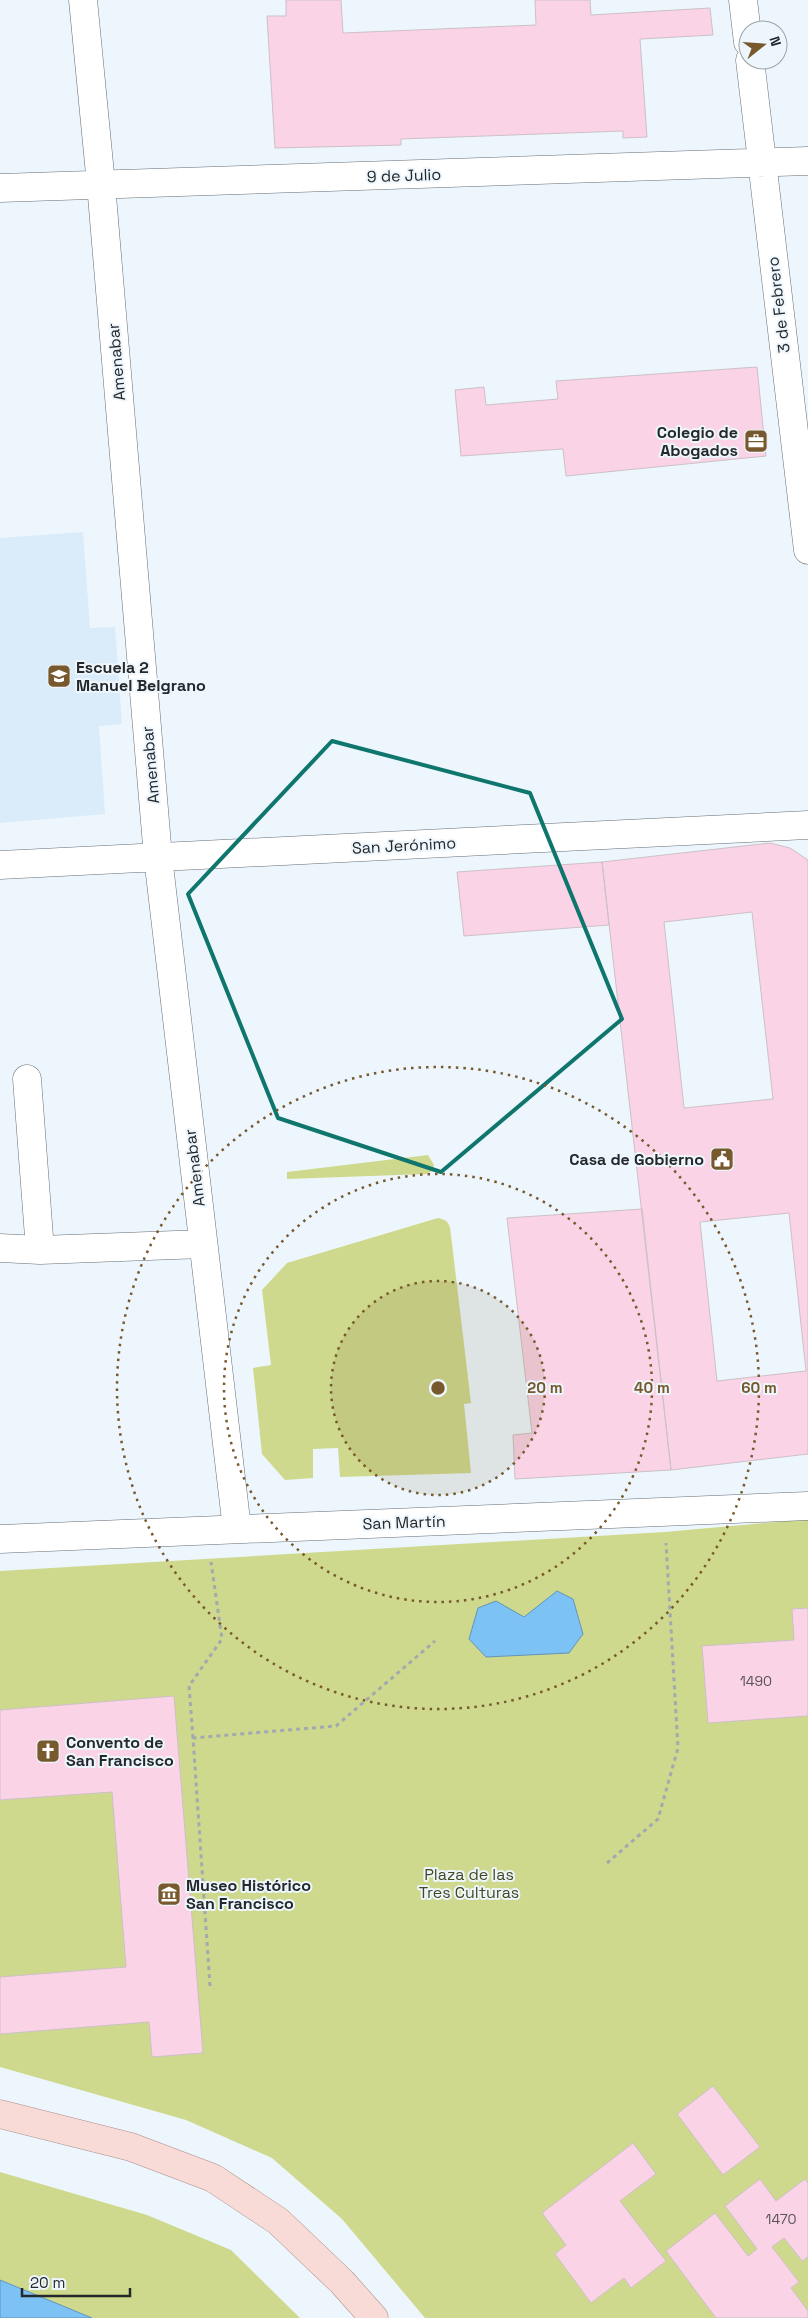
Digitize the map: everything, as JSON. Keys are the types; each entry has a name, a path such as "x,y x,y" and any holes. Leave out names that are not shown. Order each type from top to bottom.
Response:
{"main road":[{"path":"0,2114 131,2148 213,2178 278,2221 342,2282 374,2318"}],"street":[{"name":"Amenabar","path":"83,0 101,184 158,857 237,1528"},
{"path":"744,0 746,20"},
{"name":"3 de Febrero","path":"751,70 808,550"},
{"name":"9 de Julio","path":"0,188 808,161"},
{"name":"San Jerónimo","path":"0,864 808,825"},
{"path":"27,1079 40,1250"},
{"path":"0,1248 40,1250 203,1244"},
{"name":"San Martín","path":"0,1539 808,1506"}],"path":[{"path":"607,1863 658,1819 678,1748 666,1542"},
{"path":"210,1558 222,1639 190,1686 210,1986"},
{"path":"193,1738 336,1726 435,1641"}],"highlighted area":[{"path":"332,741 530,793 622,1019 441,1172 278,1118 188,894"}],"shaded area":[{"name":"Escuela 2 Manuel Belgrano","path":"83,532 90,628 115,627 122,724 99,726 105,814 0,823 0,538"}],"green space":[{"path":"428,1155 434,1165 432,1171 426,1174 287,1179 287,1172"},
{"path":"438,1218 447,1222 451,1231 471,1403 464,1404 471,1473 340,1477 338,1448 313,1449 313,1478 285,1480 262,1454 253,1368 271,1365 262,1290 287,1263"},
{"name":"Plaza de las Tres Culturas","path":"808,1519 808,2318 425,2318 342,2219 272,2158 186,2120 0,2067 0,1571 665,1532"},
{"path":"0,2172 147,2215 231,2250 300,2318 92,2318 0,2280"}],"water":[{"path":"557,1591 573,1599 583,1634 569,1653 486,1657 469,1639 478,1608 496,1601 524,1617"},
{"path":"0,2280 92,2318 0,2318"}],"building":[{"path":"286,0 341,0 343,33 536,25 535,0 590,0 591,15 710,8 713,35 640,39 647,137 623,138 623,131 401,139 401,145 275,148 267,16 286,16"},
{"path":"757,367 766,456 566,476 563,449 461,456 455,390 484,387 486,405 558,399 556,381"},
{"name":"Casa de Gobierno","path":"770,843 790,848 808,860 808,1454 671,1470 602,862","holes":["752,912 773,1099 684,1108 664,922","789,1213 806,1371 717,1381 700,1222"]},
{"path":"602,862 609,925 464,936 457,872"},
{"path":"642,1209 671,1470 515,1479 513,1435 532,1433 507,1218"},
{"path":"808,1608 808,1716 708,1723 702,1646 794,1640 792,1609"},
{"path":"174,1696 203,2053 152,2057 149,2022 0,2034 0,1977 126,1967 112,1792 0,1800 0,1710"},
{"path":"713,2086 760,2147 723,2175 677,2114"},
{"path":"633,2143 656,2174 620,2201 666,2261 631,2288 624,2278 591,2303 555,2254 566,2245 542,2213"},
{"path":"760,2179 776,2201 805,2179 808,2183 808,2257 802,2261 784,2238 772,2247 799,2282 791,2288 808,2311 808,2318 716,2318 666,2251 715,2213 748,2256 757,2249 725,2206"}],"place":[{"name":"Colegio de Abogados","path":"756,441"},
{"name":"Escuela 2 Manuel Belgrano","path":"59,676"},
{"name":"Casa de Gobierno","path":"722,1159"},
{"name":"Convento de San Francisco","path":"48,1751"},
{"name":"Museo Histórico San Francisco","path":"169,1894"}]}
